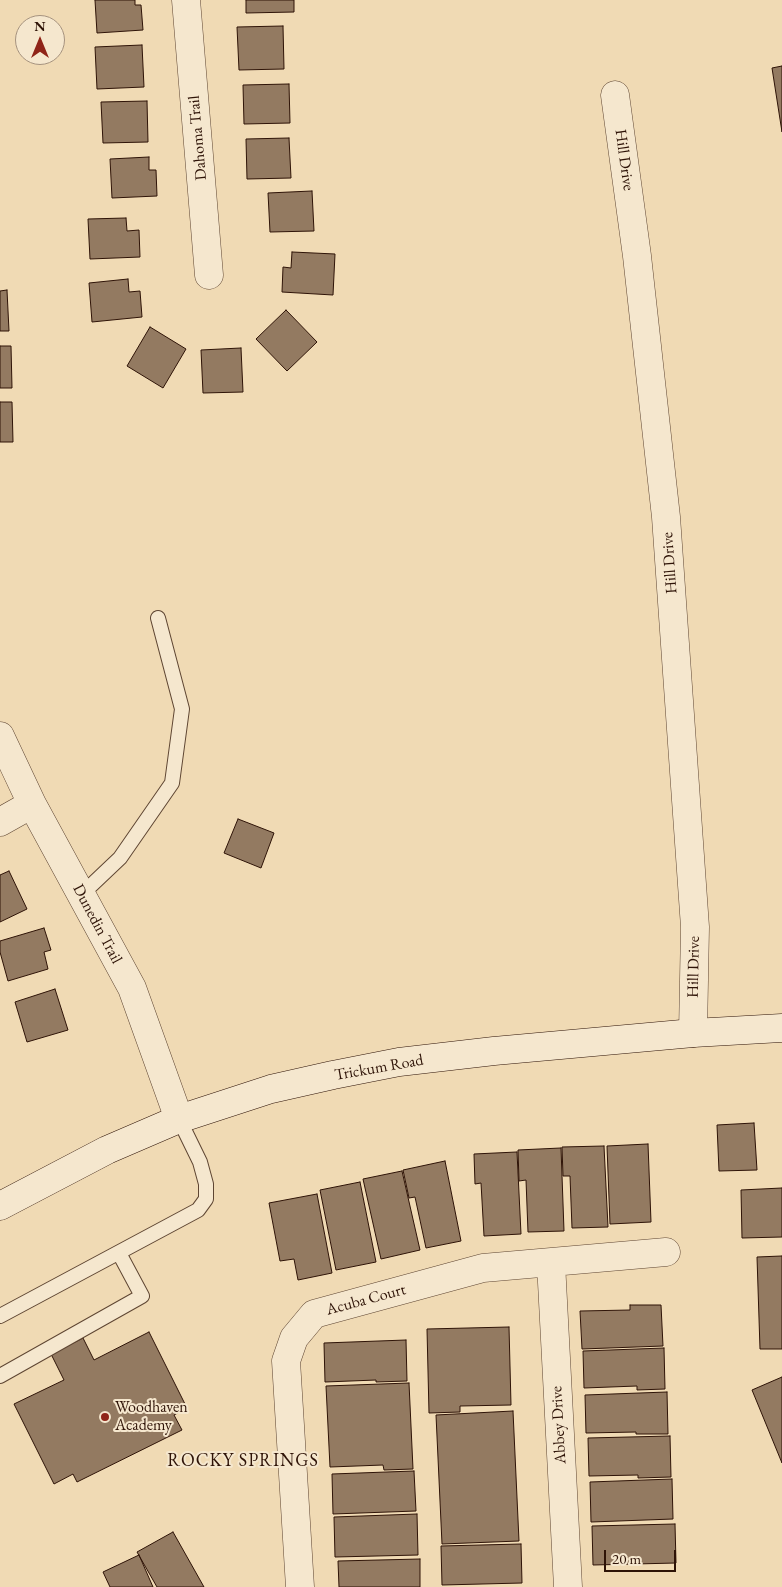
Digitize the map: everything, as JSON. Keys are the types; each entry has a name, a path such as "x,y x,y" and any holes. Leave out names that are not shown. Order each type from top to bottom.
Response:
{"street":[{"name":"Dahoma Trail","path":"186,0 209,275"},
{"name":"Hill Drive","path":"615,95 636,256 666,517 695,926 693,1033"},
{"name":"Dunedin Trail","path":"0,736 32,804 132,988 179,1119"},
{"path":"0,822 32,804"},
{"name":"Trickum Road","path":"0,1206 107,1150 179,1119 271,1090 333,1075 399,1062 494,1051 693,1033 782,1028"},
{"name":"Acuba Court","path":"300,1587 286,1361 294,1338 314,1314 483,1268 666,1252"},
{"name":"Abbey Drive","path":"551,1263 568,1587"}],"lane":[{"path":"81,895 120,858 172,783 182,710 158,618"},
{"path":"0,1316 198,1210 206,1199 206,1184 200,1162 179,1119"},
{"path":"0,1376 142,1296 119,1253"}],"building":[{"path":"95,0 135,0 135,5 141,5 143,30 97,33"},
{"path":"246,0 294,0 294,12 246,13"},
{"path":"283,26 284,69 239,70 237,27"},
{"path":"142,45 144,87 97,89 95,47"},
{"path":"782,66 782,132 772,68"},
{"path":"289,84 290,123 244,124 243,85"},
{"path":"147,101 148,142 103,143 101,102"},
{"path":"289,138 291,178 247,179 246,139"},
{"path":"149,157 149,170 156,170 157,196 112,198 110,159"},
{"path":"312,191 314,231 270,232 268,193"},
{"path":"126,218 127,231 139,230 140,257 90,259 88,219"},
{"path":"292,252 335,254 333,295 282,292 283,267 291,268"},
{"path":"128,279 129,292 140,291 142,317 92,322 89,283"},
{"path":"7,290 9,331 0,331 0,291"},
{"path":"286,310 317,342 287,371 256,339"},
{"path":"150,327 186,349 163,388 127,366"},
{"path":"0,346 11,346 12,388 0,388"},
{"path":"241,348 243,392 203,393 201,350"},
{"path":"0,402 12,402 13,442 0,442"},
{"path":"238,819 274,833 261,868 224,853"},
{"path":"9,871 27,909 0,922 0,875"},
{"path":"44,928 51,950 44,952 48,969 8,981 0,952 0,941"},
{"path":"55,989 68,1030 27,1042 15,1002"},
{"path":"754,1123 757,1170 719,1171 717,1125"},
{"path":"648,1144 651,1222 610,1224 607,1146"},
{"path":"604,1146 608,1227 572,1228 570,1176 563,1176 562,1147"},
{"path":"561,1148 564,1231 528,1232 526,1180 519,1181 518,1150"},
{"path":"517,1152 521,1234 484,1236 481,1183 475,1184 474,1154"},
{"path":"445,1161 461,1241 426,1248 415,1197 409,1198 403,1170"},
{"path":"402,1171 420,1250 381,1259 363,1179"},
{"path":"360,1182 376,1262 336,1270 320,1190"},
{"path":"782,1188 782,1237 742,1238 741,1190"},
{"path":"317,1194 332,1273 298,1280 294,1259 280,1261 269,1203"},
{"path":"782,1256 782,1349 760,1349 757,1257"},
{"path":"630,1305 661,1305 663,1346 582,1349 580,1311 630,1310"},
{"path":"509,1327 511,1405 460,1406 460,1412 429,1413 427,1329"},
{"path":"149,1332 187,1408 174,1415 182,1430 77,1482 73,1474 54,1484 14,1404 64,1380 51,1354 83,1338 94,1360"},
{"path":"406,1340 407,1381 325,1382 324,1343"},
{"path":"664,1348 665,1389 637,1390 637,1386 584,1388 583,1351"},
{"path":"782,1377 782,1463 752,1390"},
{"path":"409,1383 413,1469 384,1470 383,1465 330,1467 326,1386"},
{"path":"667,1392 668,1434 636,1434 636,1432 586,1433 585,1395"},
{"path":"513,1411 519,1541 442,1544 436,1415"},
{"path":"670,1436 671,1477 638,1478 638,1475 589,1476 588,1438"},
{"path":"414,1471 416,1511 333,1514 332,1474"},
{"path":"672,1479 673,1519 591,1522 590,1482"},
{"path":"417,1514 418,1555 335,1557 334,1517"},
{"path":"675,1524 676,1563 593,1565 592,1526"},
{"path":"173,1532 204,1587 157,1587 137,1552"},
{"path":"521,1544 522,1583 442,1585 441,1546"},
{"path":"139,1555 153,1587 110,1587 103,1572"},
{"path":"420,1559 420,1587 339,1587 338,1561"}],"place":[{"name":"Woodhaven Academy","path":"105,1417"}],"district":[{"name":"ROCKY SPRINGS","path":"243,1461"}]}
